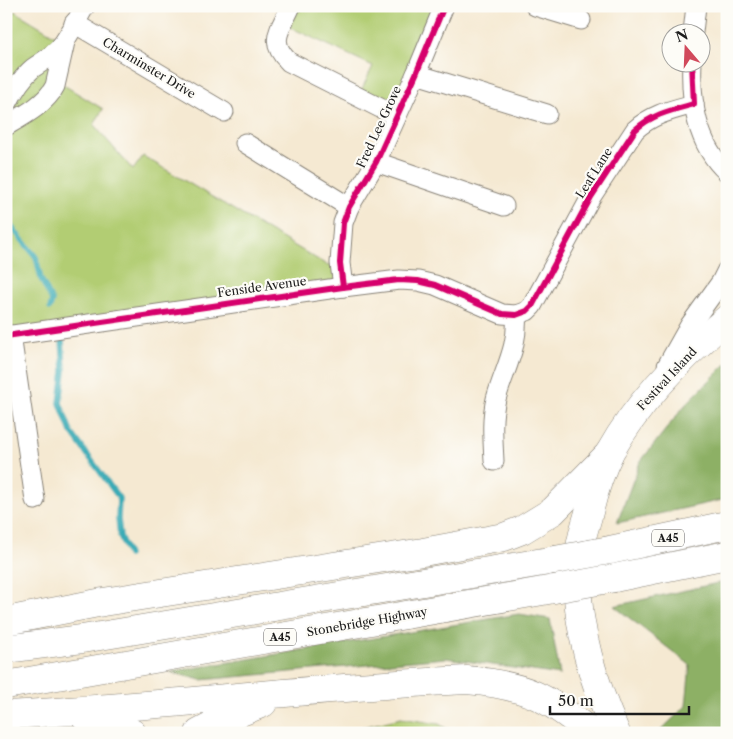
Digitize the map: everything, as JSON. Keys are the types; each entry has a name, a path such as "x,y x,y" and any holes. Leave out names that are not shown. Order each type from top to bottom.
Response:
{"highway":[{"name":"Festival Island","path":"616,733 600,695 581,624 577,576 585,525 593,496 609,454 631,420 653,391 727,318"},
{"path":"6,621 103,602 504,537 530,525 552,511 609,454"},
{"name":"A45","path":"6,649 82,639 554,560 727,525"},
{"name":"Stonebridge Highway","path":"6,685 554,589 727,555"},
{"path":"6,715 68,712 287,692 467,680 494,682 518,688 550,702 591,733"},
{"path":"199,733 229,717 287,692"},
{"path":"68,712 116,724 132,733"}],"street":[{"path":"6,106 25,76 57,50 85,6"},
{"name":"Fred Lee Grove","path":"291,6 277,35 277,44 281,53 289,62 396,116"},
{"name":"Fred Lee Grove","path":"343,287 340,242 343,223 349,207 376,162 416,74 444,6"},
{"path":"535,6 581,20"},
{"path":"694,22 696,6"},
{"path":"6,126 42,102 53,91 70,30"},
{"name":"Charminster Drive","path":"70,30 224,112"},
{"path":"692,72 696,118 706,144 726,173"},
{"path":"416,74 547,114"},
{"name":"Leaf Lane","path":"516,315 527,311 532,306 591,197 635,130 642,123 657,115 694,104"},
{"path":"245,143 349,207"},
{"name":"Fred Lee Grove","path":"376,162 504,206"},
{"path":"653,391 690,325 721,282 727,270"},
{"name":"Fenside Avenue","path":"35,500 8,336 399,280 418,281 453,292 502,314 516,315"},
{"path":"494,461 493,413 496,398 516,338 516,315"}],"green space":[{"path":"6,6 64,41 57,81 103,109 94,125 133,170 143,156 327,265 340,263 343,287 6,336"},
{"path":"291,6 444,6 396,116 358,97 373,66 283,24"},
{"path":"727,363 727,499 617,523 640,462 686,404"},
{"path":"727,581 727,733 658,733 686,706 690,665 614,606"},
{"path":"519,614 550,619 560,675 446,658 201,680 170,672"},
{"path":"401,718 439,724 454,733 338,733"}],"waterway":[{"path":"6,220 36,257 41,279 52,301 50,308"},
{"path":"62,339 64,371 60,403 71,432 119,498 118,519 120,536 128,555"}],"cycle path":[{"path":"343,287 340,263 343,223 349,207 376,162 416,74 444,6"},
{"path":"6,336 399,280 418,281 435,285 502,314 516,315 527,311 532,306 591,197 635,130 655,116 694,104 692,72"}]}
